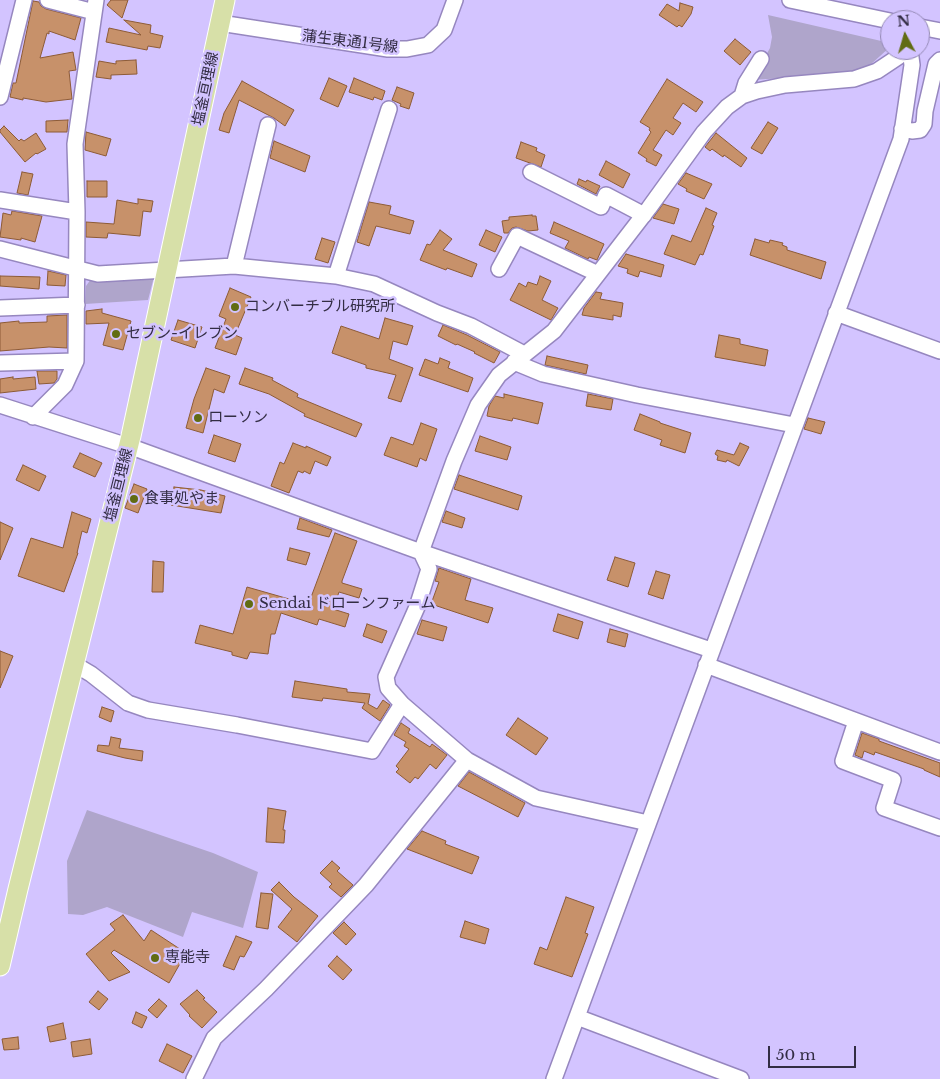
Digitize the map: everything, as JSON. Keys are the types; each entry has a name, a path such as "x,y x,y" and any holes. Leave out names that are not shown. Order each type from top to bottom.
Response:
{"main road":[{"name":"塩釜亘理線","path":"1,958 128,447 225,0"}],"street":[{"path":"0,97 24,0"},
{"path":"33,417 65,385 76,361 77,212 75,144 95,6 48,0"},
{"name":"蒲生東通1号線","path":"220,23 388,49 407,49 428,44 444,30 455,0"},
{"path":"790,0 880,19"},
{"path":"742,96 746,83 761,59"},
{"path":"648,823 536,798 466,760 402,704 388,688 386,677 417,608 429,569 421,552 454,460 478,405 499,375 554,331 644,215 704,132 727,107 742,96 757,91 785,85 854,79 877,71 894,60"},
{"path":"554,1079 901,139 911,60"},
{"path":"902,129 920,130 924,124 925,111 936,64 940,60"},
{"path":"336,276 389,108"},
{"path":"234,266 268,125"},
{"path":"531,172 601,207 606,195 644,215"},
{"path":"0,200 77,212"},
{"path":"499,269 516,236 598,274"},
{"path":"0,249 98,274 234,266 336,276 374,284 436,313 471,326 542,374 637,396 794,425"},
{"path":"0,308 77,304"},
{"path":"836,313 940,351"},
{"path":"0,363 76,361"},
{"path":"0,405 128,447 421,552 711,650"},
{"path":"74,664 128,703 148,710 237,724 372,751 402,704"},
{"path":"706,665 940,752"},
{"path":"856,721 843,761 893,780 884,808 940,828"},
{"path":"194,1079 214,1038 266,989 366,885 466,760"},
{"path":"577,1017 741,1079"}],"shaded area":[{"path":"768,15 880,41 880,56 869,66 846,74 752,80 770,48 772,37"},
{"path":"154,277 148,300 85,304 86,286 91,279"},
{"path":"87,810 213,853 258,872 243,928 192,912 183,937 107,907 83,915 68,914 67,861"}],"building":[{"path":"111,0 128,0 122,18 107,5"},
{"path":"33,1 39,2 46,9 81,18 75,40 49,31 40,58 73,52 76,70 69,71 72,99 46,102 10,97 13,83 16,83"},
{"path":"680,3 693,7 691,14 682,27 679,25 677,27 659,15 667,4 679,11"},
{"path":"124,20 151,25 150,33 163,36 160,48 148,46 147,50 106,42 109,28 141,35"},
{"path":"735,39 751,52 740,65 724,51"},
{"path":"136,60 137,74 111,75 111,79 96,77 99,61 116,64 116,61"},
{"path":"329,78 347,86 338,107 320,99"},
{"path":"354,78 385,91 382,100 374,97 373,100 349,92"},
{"path":"667,79 703,102 696,112 683,103 673,118 681,123 673,135 666,130 653,150 662,155 656,166 646,161 647,159 638,153 651,132 650,128 640,122"},
{"path":"242,81 294,110 285,126 274,118 239,100 229,133 219,130 224,113"},
{"path":"397,87 414,93 409,109 400,106 401,104 392,100"},
{"path":"68,120 67,132 46,132 46,121"},
{"path":"768,122 778,128 762,154 751,148"},
{"path":"4,126 19,141 21,139 24,141 36,133 46,149 36,153 25,162 0,132"},
{"path":"86,132 111,139 106,156 85,150"},
{"path":"716,133 747,158 741,167 724,155 723,157 712,149 710,151 705,147"},
{"path":"274,141 310,156 305,172 270,158"},
{"path":"521,142 537,148 536,151 545,155 541,167 516,158"},
{"path":"606,161 630,174 623,188 599,175"},
{"path":"22,172 33,174 28,195 17,193"},
{"path":"686,173 712,184 704,199 686,191 687,189 678,184"},
{"path":"579,179 586,182 587,180 600,186 596,194 577,184"},
{"path":"87,181 107,181 107,197 87,197"},
{"path":"138,199 153,201 151,212 143,211 140,236 108,233 107,238 86,237 86,222 114,224 117,200 138,204"},
{"path":"369,202 391,206 389,214 414,221 410,234 376,226 369,246 357,242"},
{"path":"663,204 679,209 674,224 653,218"},
{"path":"706,208 717,213 703,255 700,254 695,265 664,254 672,235 691,242"},
{"path":"12,211 42,216 35,242 21,238 21,240 0,237 3,213 11,215"},
{"path":"536,216 538,230 528,231 516,227 512,228 508,233 504,233 502,221 509,220 509,217"},
{"path":"554,222 604,244 597,260 589,257 588,259 565,248 569,241 550,233"},
{"path":"440,230 452,239 443,250 477,264 472,277 420,260 427,244 430,245"},
{"path":"486,230 502,237 495,252 479,245"},
{"path":"322,238 335,242 328,263 315,259"},
{"path":"755,239 769,243 770,240 783,243 782,245 787,247 787,250 826,262 821,279 750,255"},
{"path":"626,254 664,265 661,277 640,271 638,277 627,273 628,269 618,266"},
{"path":"48,271 66,275 65,286 47,285"},
{"path":"0,276 40,277 39,289 0,286"},
{"path":"540,276 551,281 542,300 558,308 551,320 510,300 519,283 526,287 528,282 537,285"},
{"path":"230,288 251,297 235,335 242,338 236,355 215,348 226,319 219,316"},
{"path":"596,292 602,293 600,299 623,303 621,317 613,315 613,320 582,315 584,308"},
{"path":"102,309 102,313 131,321 123,350 103,345 109,323 86,324 86,311"},
{"path":"67,315 67,348 49,347 0,351 0,323 19,321 19,323 47,322 47,316"},
{"path":"385,318 413,326 407,345 393,341 389,359 413,368 401,402 388,398 396,375 366,368 366,365 332,353 341,326 379,339"},
{"path":"178,320 202,327 195,348 171,340"},
{"path":"443,325 500,352 494,363 475,352 438,336"},
{"path":"719,335 740,339 740,344 768,350 765,366 715,357"},
{"path":"547,356 588,365 586,374 545,365"},
{"path":"440,358 450,362 448,368 473,378 468,392 419,375 425,359 438,364"},
{"path":"206,368 230,376 224,393 214,389 203,433 186,428 194,399"},
{"path":"245,368 273,378 272,380 298,394 297,397 362,424 356,437 304,416 305,414 269,394 239,384"},
{"path":"37,371 57,371 57,379 54,383 39,384"},
{"path":"13,377 13,379 35,377 36,389 0,393 0,379"},
{"path":"504,394 543,403 538,424 513,418 512,421 487,416 489,406 495,396 504,398"},
{"path":"588,394 613,399 611,410 586,406"},
{"path":"640,414 691,433 685,453 660,445 662,440 634,430"},
{"path":"808,418 825,422 821,434 804,429"},
{"path":"421,423 437,429 426,461 420,458 417,467 384,455 391,437 413,445"},
{"path":"214,435 241,444 235,462 208,453"},
{"path":"480,436 511,447 507,460 475,451"},
{"path":"293,443 306,448 306,446 331,457 327,466 315,461 310,474 298,471 289,493 271,486 280,462 284,464"},
{"path":"740,443 749,447 739,466 727,460 726,462 717,460 718,456 715,454 717,450 734,455"},
{"path":"80,453 102,463 95,477 73,467"},
{"path":"23,465 46,476 39,491 16,480"},
{"path":"459,475 522,496 518,510 454,489"},
{"path":"134,484 147,489 138,513 125,508"},
{"path":"174,487 201,490 225,496 221,513 171,505"},
{"path":"446,511 465,518 462,528 442,522"},
{"path":"72,512 91,519 87,533 82,531 78,553 64,592 18,576 31,538 63,548"},
{"path":"300,518 332,530 329,537 297,529"},
{"path":"0,522 13,528 0,560"},
{"path":"335,533 357,541 342,583 362,589 359,598 339,592 333,609 349,614 345,627 319,619 317,625 281,613 275,634 271,634 268,654 250,652 247,659 232,655 232,652 195,643 200,625 233,634 247,587 296,601 295,604 307,608"},
{"path":"290,548 310,553 306,565 287,560"},
{"path":"615,557 635,563 628,587 607,580"},
{"path":"153,561 164,562 163,592 152,592"},
{"path":"439,568 471,579 465,600 493,608 488,623 431,604 439,582 435,581"},
{"path":"656,571 670,575 663,599 648,594"},
{"path":"558,614 583,622 578,639 553,631"},
{"path":"422,620 447,627 443,641 417,634"},
{"path":"367,624 387,631 382,643 363,636"},
{"path":"610,629 628,634 625,647 607,642"},
{"path":"0,651 13,656 0,688"},
{"path":"295,681 347,689 347,692 370,694 368,704 377,709 383,700 390,705 380,721 362,708 365,703 323,698 322,701 292,697"},
{"path":"102,707 114,711 111,722 99,717"},
{"path":"518,718 548,738 536,755 506,735"},
{"path":"401,723 410,729 408,733 430,747 432,744 447,755 436,769 430,764 418,779 415,777 410,783 396,772 399,769 396,766 409,749 404,746 406,742 394,735"},
{"path":"862,733 940,763 940,777 924,769 875,752 874,755 864,751 862,758 855,755"},
{"path":"111,737 121,739 119,748 143,751 142,761 97,751 98,745 109,746"},
{"path":"469,772 525,803 518,817 458,786"},
{"path":"268,808 286,811 283,830 285,830 284,843 266,842"},
{"path":"422,831 446,841 445,844 479,857 472,874 407,849"},
{"path":"332,861 340,868 337,871 353,885 341,897 329,887 332,884 320,873"},
{"path":"279,882 318,916 297,942 278,927 292,909 271,890"},
{"path":"261,893 273,894 268,929 256,927"},
{"path":"566,897 594,907 585,933 588,934 572,977 534,964 540,947 547,950"},
{"path":"123,915 144,941 151,930 186,953 169,983 114,950 111,953 130,972 109,981 86,954 115,930 110,924"},
{"path":"465,921 489,929 485,944 460,937"},
{"path":"344,922 356,934 346,945 333,933"},
{"path":"236,936 252,942 244,957 240,956 234,970 223,966"},
{"path":"337,956 352,970 343,980 328,966"},
{"path":"197,990 205,998 203,999 217,1012 202,1028 180,1004"},
{"path":"98,991 108,999 99,1010 89,1002"},
{"path":"159,999 167,1006 157,1018 148,1010"},
{"path":"136,1012 147,1017 142,1028 132,1023"},
{"path":"63,1023 66,1039 50,1042 47,1027"},
{"path":"18,1037 19,1049 4,1050 2,1039"},
{"path":"90,1039 92,1054 73,1057 71,1042"},
{"path":"167,1044 192,1056 183,1073 159,1061"}],"place":[{"name":"コンバーチブル研究所","path":"235,307"},
{"name":"セブン-イレブン","path":"116,334"},
{"name":"ローソン","path":"198,418"},
{"name":"食事処やま","path":"134,499"},
{"name":"Sendai ドローンファーム","path":"249,604"},
{"name":"専能寺","path":"155,958"}]}
